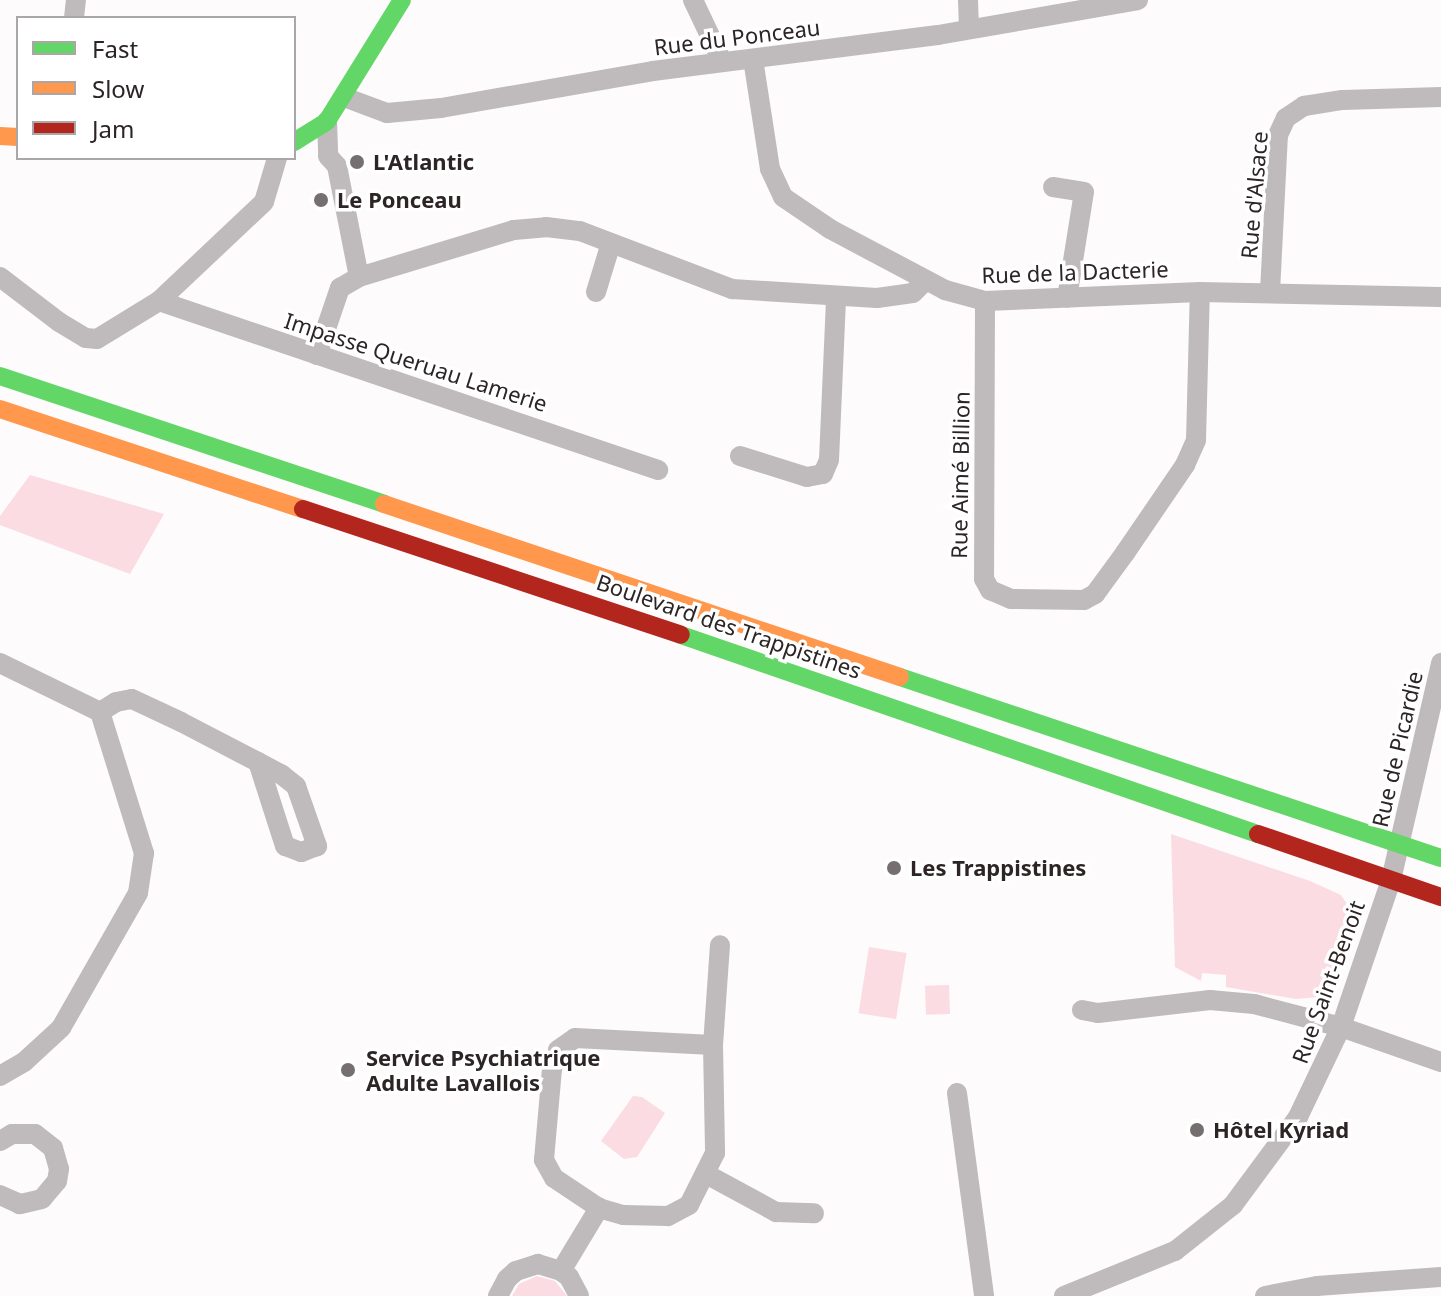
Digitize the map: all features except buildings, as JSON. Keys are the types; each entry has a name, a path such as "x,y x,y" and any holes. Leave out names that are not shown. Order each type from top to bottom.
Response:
{"main road":[{"path":"296,141 327,121 402,0"},
{"name":"Boulevard des Trappistines","path":"0,376 1441,858"},
{"name":"Boulevard des Trappistines","path":"0,409 767,663 1441,897"}],"street":[{"path":"693,0 722,61"},
{"path":"968,0 969,29"},
{"name":"Rue du Ponceau","path":"344,97 387,113 722,61 969,29 1138,0"},
{"name":"Rue de la Dacterie","path":"753,59 770,169 783,197 804,214 925,281 985,301 1200,292 1441,297"},
{"name":"Rue d'Alsace","path":"1270,292 1278,135 1286,118 1304,106 1330,102 1441,97"},
{"path":"327,121 328,156 337,166 359,277"},
{"path":"0,277 59,322 86,338 97,339 159,301 264,202 276,160"},
{"path":"1053,187 1084,192 1067,298"},
{"path":"317,355 340,288 359,277 514,230 546,227 580,231 732,289 877,298 913,293 925,281"},
{"path":"596,292 611,243"},
{"name":"Rue Aimé Billion","path":"985,301 984,579 990,590 1011,599 1084,600 1095,594 1133,541 1185,465 1196,440 1200,292"},
{"path":"740,456 807,477 823,474 829,460 836,297"},
{"name":"Impasse Queruau Lamerie","path":"159,301 425,388 658,470"},
{"path":"0,663 100,712 144,853 138,893 61,1028 24,1062 0,1076"},
{"name":"Rue de Picardie","path":"1401,845 1441,663"},
{"path":"100,712 116,702 132,699 258,762 296,786 317,846 301,852 285,846 258,762"},
{"name":"Rue Saint-Benoit","path":"1064,1296 1175,1251 1233,1205 1298,1117 1341,1027 1401,845"},
{"path":"713,1045 575,1038 558,1050 552,1069 544,1160 554,1178 599,1208 623,1215 668,1216 689,1205 715,1153 713,1045 720,945"},
{"path":"1082,1010 1098,1013 1210,1000 1254,1004 1341,1027 1441,1062"},
{"path":"957,1093 984,1296"},
{"path":"0,1140 23,1132 45,1139 58,1158 59,1169 57,1181 42,1199 20,1204 0,1195"},
{"path":"706,1174 776,1212 814,1213"},
{"path":"561,1271 599,1208"},
{"path":"498,1296 507,1279 526,1266 538,1264 561,1271 569,1277 579,1296"},
{"path":"1265,1296 1317,1286 1441,1277"}],"shaded area":[{"path":"30,475 164,514 130,574 0,525 0,516"},
{"path":"1171,834 1310,881 1341,895 1353,913 1353,926 1330,990 1319,997 1296,999 1226,987 1226,975 1202,973 1201,981 1175,967"},
{"path":"869,947 907,953 896,1019 859,1013"},
{"path":"949,985 950,1014 926,1015 925,986"},
{"path":"633,1096 642,1097 665,1113 637,1157 624,1159 601,1141"},
{"path":"537,1276 555,1281 567,1296 512,1296 519,1284"}],"traffic: fast":[{"path":"296,141 327,121 402,0"},
{"path":"0,376 384,504"},
{"path":"681,635 1258,834"},
{"path":"900,677 1441,858"}],"traffic: slow":[{"path":"0,136 16,137"},
{"path":"0,409 303,509"},
{"path":"384,504 900,677"}],"traffic: jam":[{"path":"303,509 681,635"},
{"path":"1258,834 1441,897"}],"place":[{"name":"L'Atlantic","path":"357,162"},
{"name":"Le Ponceau","path":"321,200"},
{"name":"Les Trappistines","path":"894,868"},
{"name":"Service Psychiatrique Adulte Lavallois","path":"348,1070"},
{"name":"Hôtel Kyriad","path":"1197,1130"}]}
